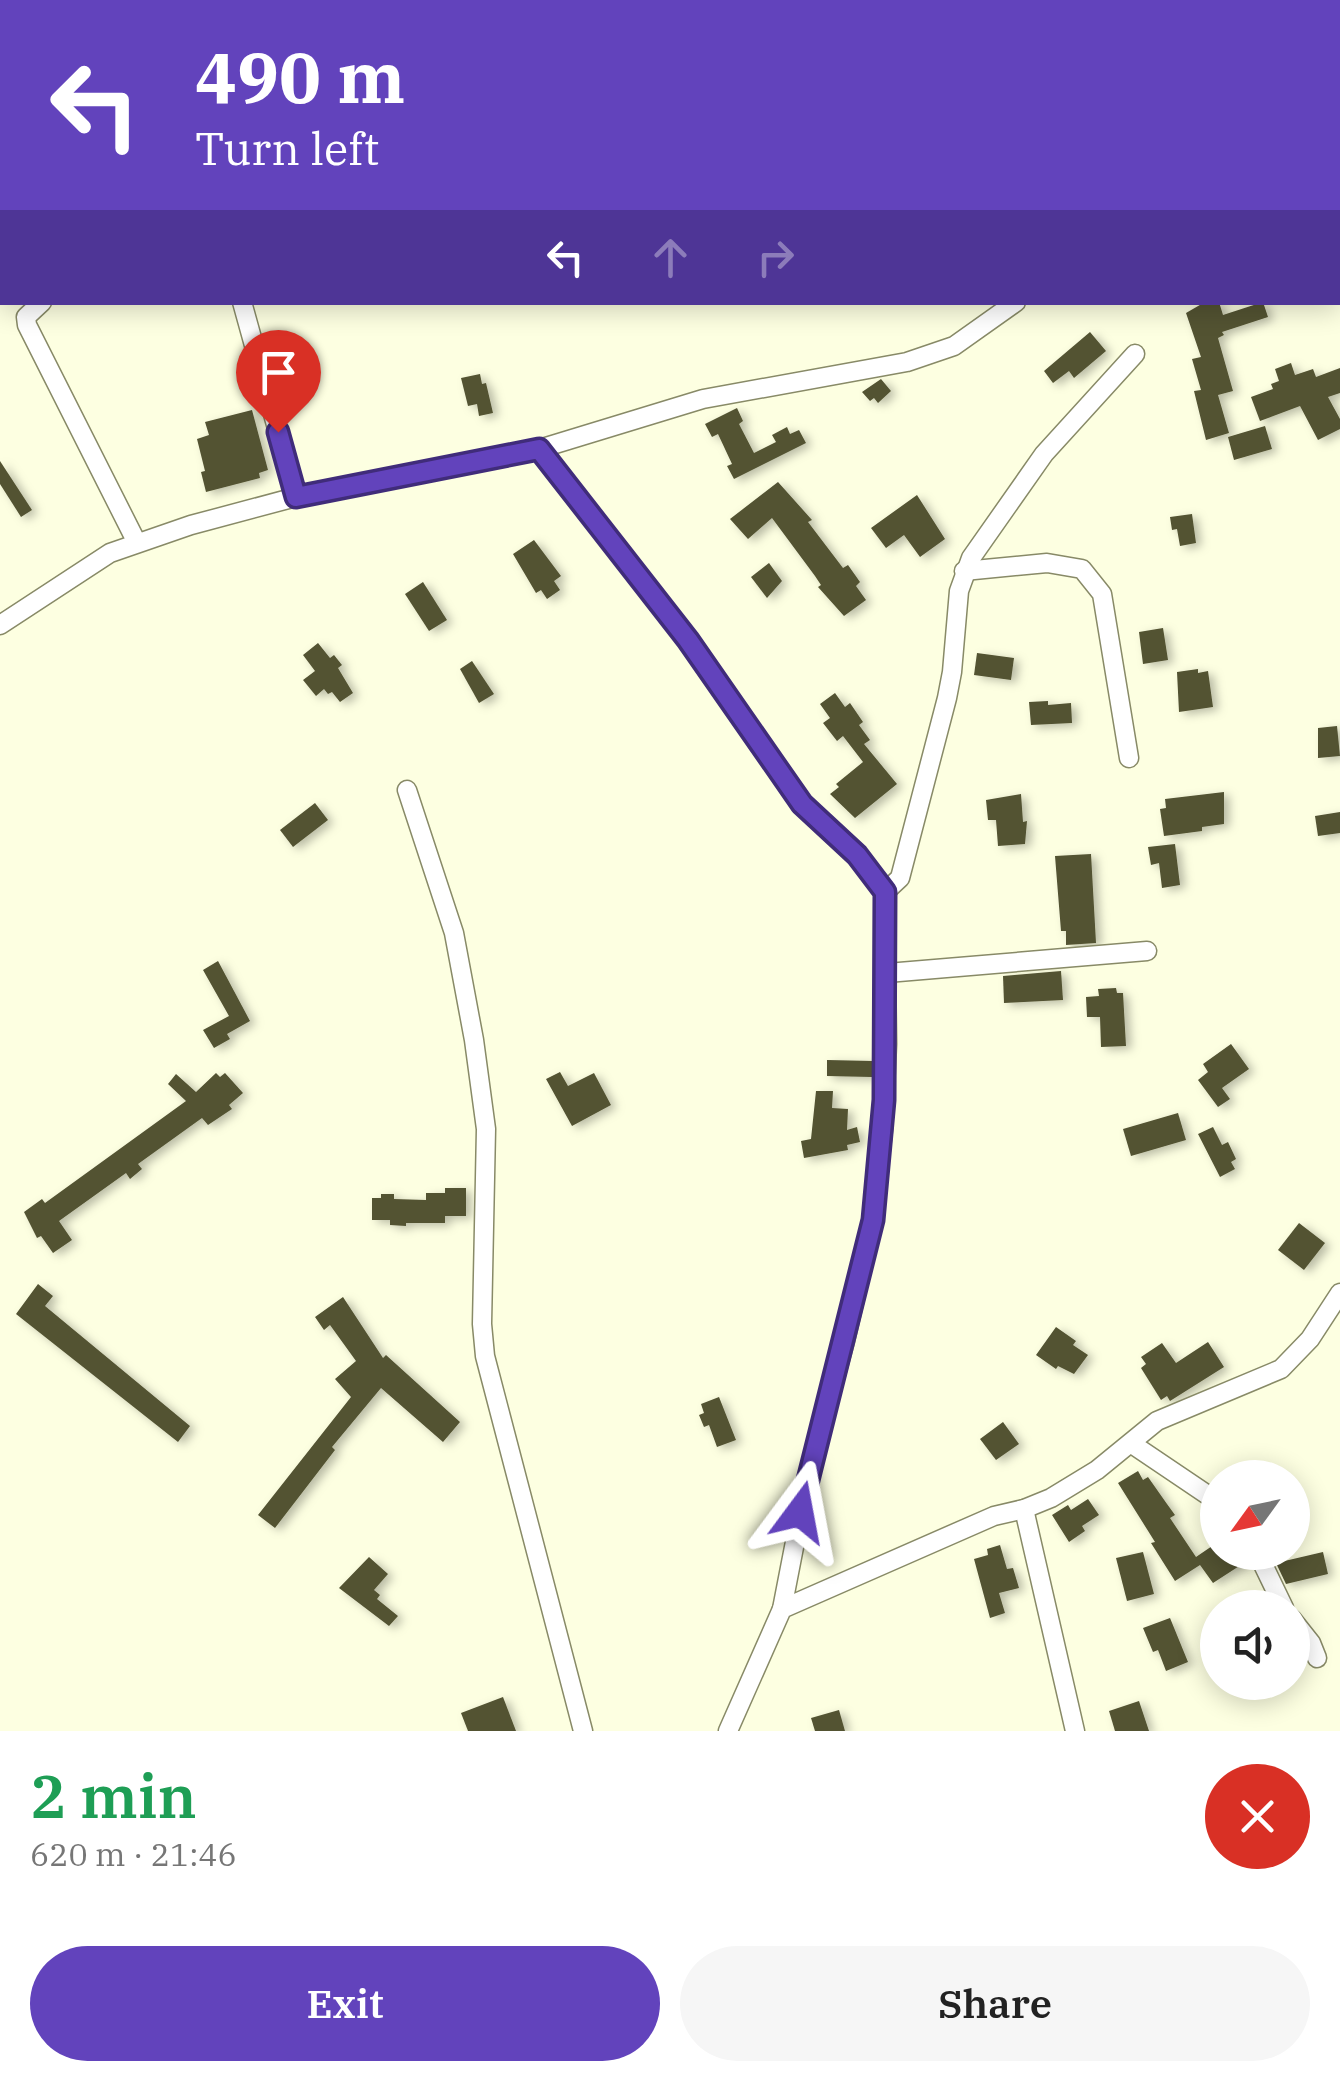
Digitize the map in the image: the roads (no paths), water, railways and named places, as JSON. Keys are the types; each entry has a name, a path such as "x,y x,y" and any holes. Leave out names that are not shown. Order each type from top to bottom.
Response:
{"street":[{"path":"39,305 26,317 27,326 136,543"},
{"path":"243,305 296,497"},
{"path":"0,625 110,553 237,511 539,449 704,399 907,362 954,346 1012,305"},
{"path":"885,892 900,878 947,698 964,571 1044,454 1134,354"},
{"path":"539,449 688,640 802,804 857,855 885,892 883,1129 873,1220 806,1480 782,1609 728,1731"},
{"path":"964,571 1047,563 1082,569 1102,594 1128,758"},
{"path":"407,790 454,933 481,1085 486,1129 484,1356 583,1731"},
{"path":"887,973 1147,951"},
{"path":"782,1609 994,1516 1024,1509 1097,1470 1157,1421 1280,1369 1310,1340 1340,1293"},
{"path":"1132,1444 1200,1490"},
{"path":"1024,1509 1075,1731"},
{"path":"1310,1642 1317,1658"}]}
